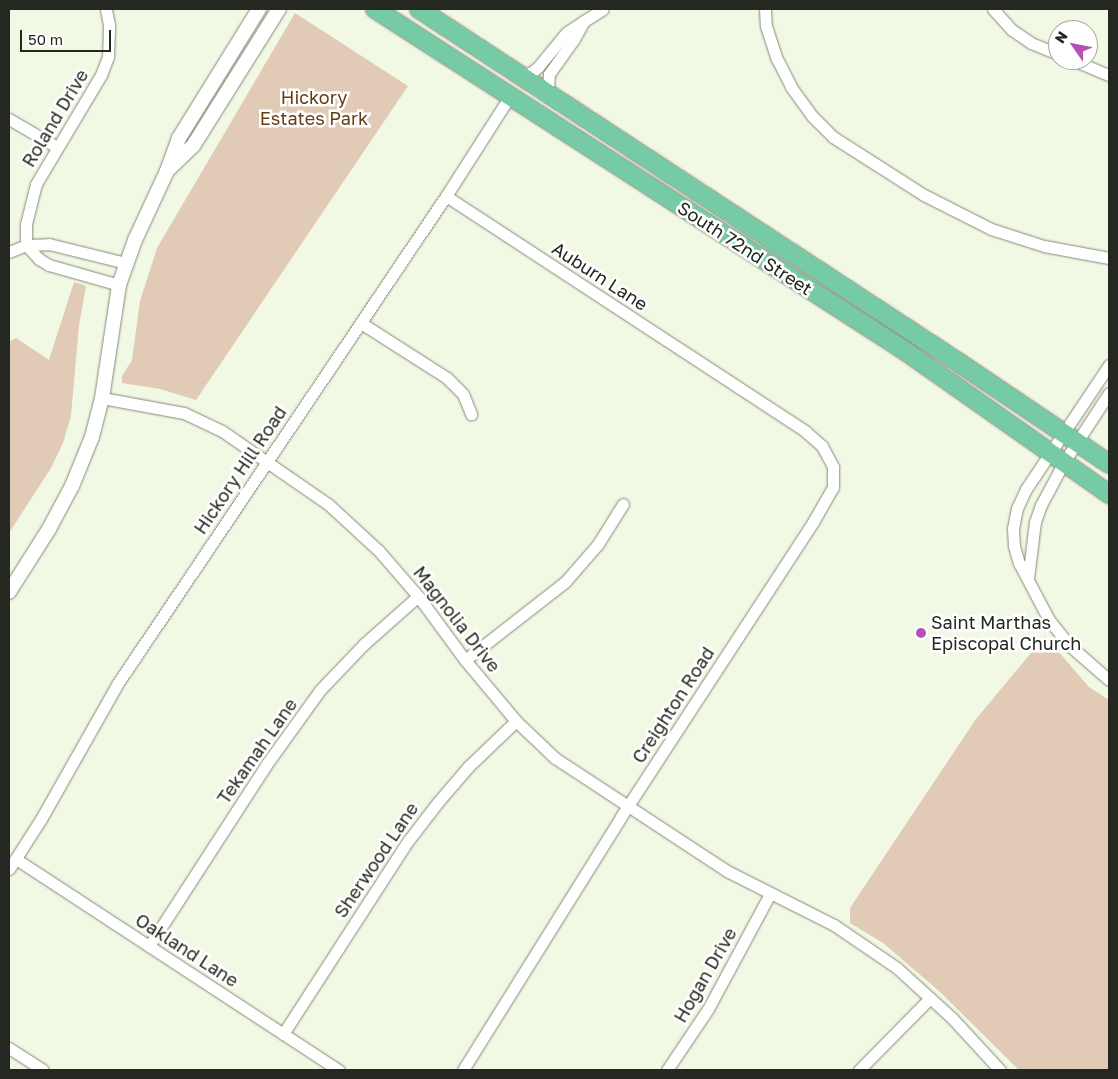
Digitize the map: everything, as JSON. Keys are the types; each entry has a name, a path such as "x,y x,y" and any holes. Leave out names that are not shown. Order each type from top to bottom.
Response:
{"main road":[{"name":"South 72nd Street","path":"375,9 904,350 1109,494"},
{"name":"South 72nd Street","path":"418,9 552,95 1109,464"}],"street":[{"name":"Roland Drive","path":"26,245 26,224 36,184 101,75 108,57 109,25 106,9"},
{"path":"9,592 49,529 72,486 92,437 102,398 119,285 126,263 167,171 179,138 260,9"},
{"path":"167,171 193,146 279,9"},
{"path":"521,76 532,72 538,67 561,38 603,9"},
{"path":"765,9 766,26 776,59 812,116 833,137 924,195 982,225 1044,246 1109,258"},
{"path":"993,9 1012,30 1031,43 1048,50"},
{"path":"552,95 548,88 549,74 574,39 584,21"},
{"path":"1097,70 1109,75"},
{"name":"Hickory Hill Road","path":"9,869 41,819 118,683 446,196 510,96"},
{"path":"9,119 57,147"},
{"name":"Auburn Lane","path":"446,196 735,384"},
{"path":"9,252 26,245 49,244 126,263"},
{"path":"26,245 39,259 48,265 119,285"},
{"path":"361,323 447,378 463,394 471,414"},
{"path":"1109,365 1071,438 1058,458 1026,489 1017,508 1013,528 1014,546 1019,562 1049,620 1069,645 1109,680"},
{"name":"Creighton Road","path":"462,1070 627,808 813,522 833,488 833,467 822,446 806,432 735,384"},
{"path":"1028,578 1035,522 1049,488 1058,458 1071,438 1109,393"},
{"name":"Magnolia Drive","path":"102,398 184,414 222,431 328,504 379,551 418,596 465,660 516,721 555,758 627,808 726,871 834,926 898,968 1000,1070"},
{"path":"465,660 565,582 598,544 623,504"},
{"name":"Tekamah Lane","path":"149,946 266,765 320,690 364,644 418,596"},
{"name":"Sherwood Lane","path":"283,1034 408,841 468,767 516,721"},
{"name":"Oakland Lane","path":"16,859 339,1070"},
{"name":"Hogan Drive","path":"667,1070 708,1009 770,894"},
{"path":"859,1070 930,998"},
{"path":"9,1048 43,1070"}],"green space":[{"name":"Hickory Estates Park","path":"295,13 408,86 196,400 160,389 122,383 122,376 132,360 140,301 157,248"},
{"path":"74,282 86,286 79,325 71,416 63,443 51,468 9,533 9,342 16,338 49,360"},
{"path":"1045,636 1089,687 1109,700 1109,1070 1019,1070 939,991 883,943 850,923 850,908 976,719"}],"place":[{"name":"Saint Marthas Episcopal Church","path":"921,633"}]}
